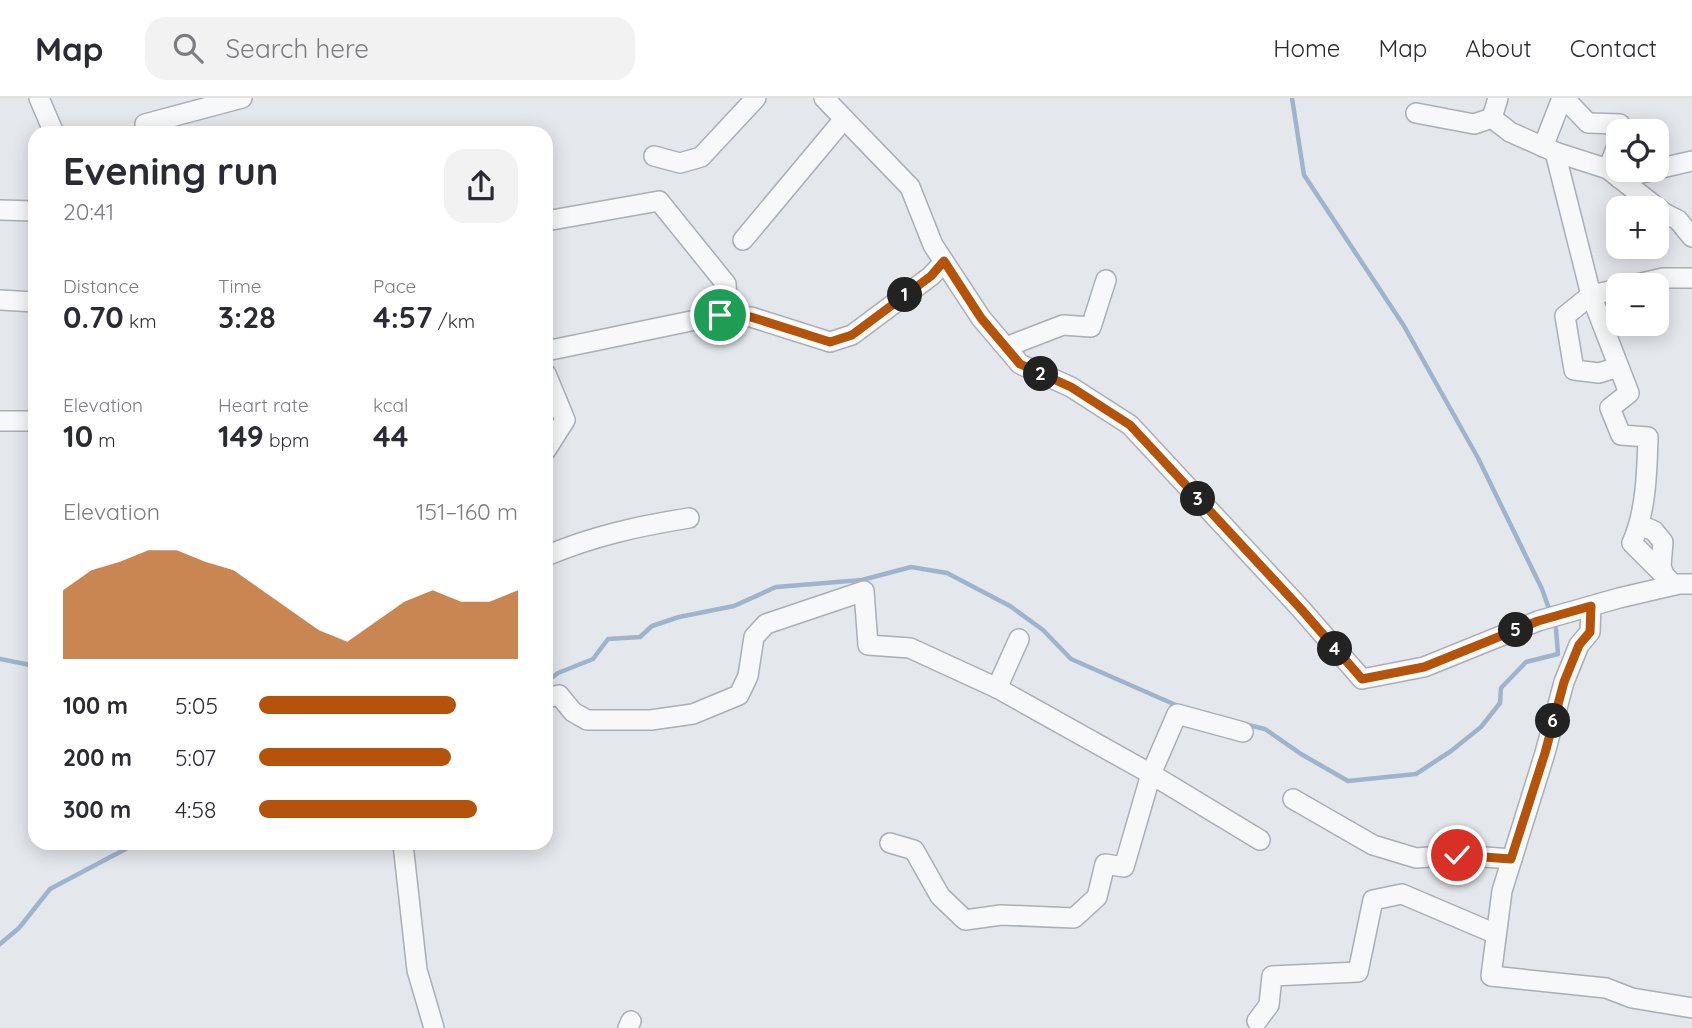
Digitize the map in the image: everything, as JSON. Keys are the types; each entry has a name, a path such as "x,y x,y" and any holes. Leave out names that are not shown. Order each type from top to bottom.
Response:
{"street":[{"path":"39,98 51,126"},
{"path":"146,126 145,124 242,98"},
{"path":"654,156 680,163 701,157 756,98"},
{"path":"824,98 910,187 933,245 981,318 1020,364 1071,387 1130,425 1301,609 1362,679 1424,667 1538,621 1677,581"},
{"path":"1492,118 1498,98"},
{"path":"1606,124 1588,123 1563,98 1549,150 1591,295 1629,393 1610,408 1621,435 1648,437 1646,485 1640,508 1640,522 1632,543 1677,581"},
{"path":"1416,113 1474,124 1492,118"},
{"path":"1492,118 1510,132 1549,150 1606,170"},
{"path":"743,240 844,119"},
{"path":"1669,166 1692,162"},
{"path":"1625,182 1664,213 1678,220 1692,237"},
{"path":"553,220 659,201 726,284 728,316"},
{"path":"0,210 28,211"},
{"path":"553,350 720,315 751,317 830,342 852,335 931,276 944,261"},
{"path":"1669,278 1692,278"},
{"path":"1006,347 1063,326 1091,327 1106,280"},
{"path":"1606,292 1591,295 1565,316 1574,370 1599,373 1618,367"},
{"path":"0,300 28,302"},
{"path":"553,391 565,420 553,439"},
{"path":"0,421 28,421"},
{"path":"553,553 578,542 623,529 689,518"},
{"path":"1643,526 1654,531 1663,541 1661,566 1677,581"},
{"path":"553,696 559,695 573,712 587,720 651,720 693,714 739,695 748,676 754,636 766,624 864,591 868,645 910,648 997,688 1151,774 1260,841"},
{"path":"1591,606 1590,632 1579,645 1564,682 1502,891 1491,976 1606,988 1632,998 1692,1008"},
{"path":"997,688 1019,639"},
{"path":"890,843 914,850 940,896 965,920 1001,915 1074,918 1097,897 1105,864 1124,867 1151,774 1177,714 1243,732"},
{"path":"1293,799 1373,845 1416,858 1457,855 1511,859"},
{"path":"404,850 417,970 434,1028"},
{"path":"1258,1021 1269,1005 1272,976 1358,972 1373,900 1402,894 1496,934"}],"waterway":[{"path":"1292,98 1304,175 1404,326 1478,458 1548,606"},
{"path":"553,677 593,659 608,639 640,637 652,626 679,617 734,606 776,587 862,580 911,567 947,573 1010,606 1043,630 1071,659 1178,706"},
{"path":"1244,724 1265,729 1348,781 1416,774 1481,727 1500,703 1501,688 1526,662 1558,654 1556,629"},
{"path":"0,659 28,665"},
{"path":"0,944 19,928 50,889 124,850"}],"route":[{"path":"720,315 751,317 830,342 852,335 931,276 944,261 981,318 1020,364 1071,387 1130,425 1301,609 1362,679 1424,667 1538,621 1591,606 1590,632 1579,645 1574,663 1564,682 1545,753 1511,859 1457,855"}]}
